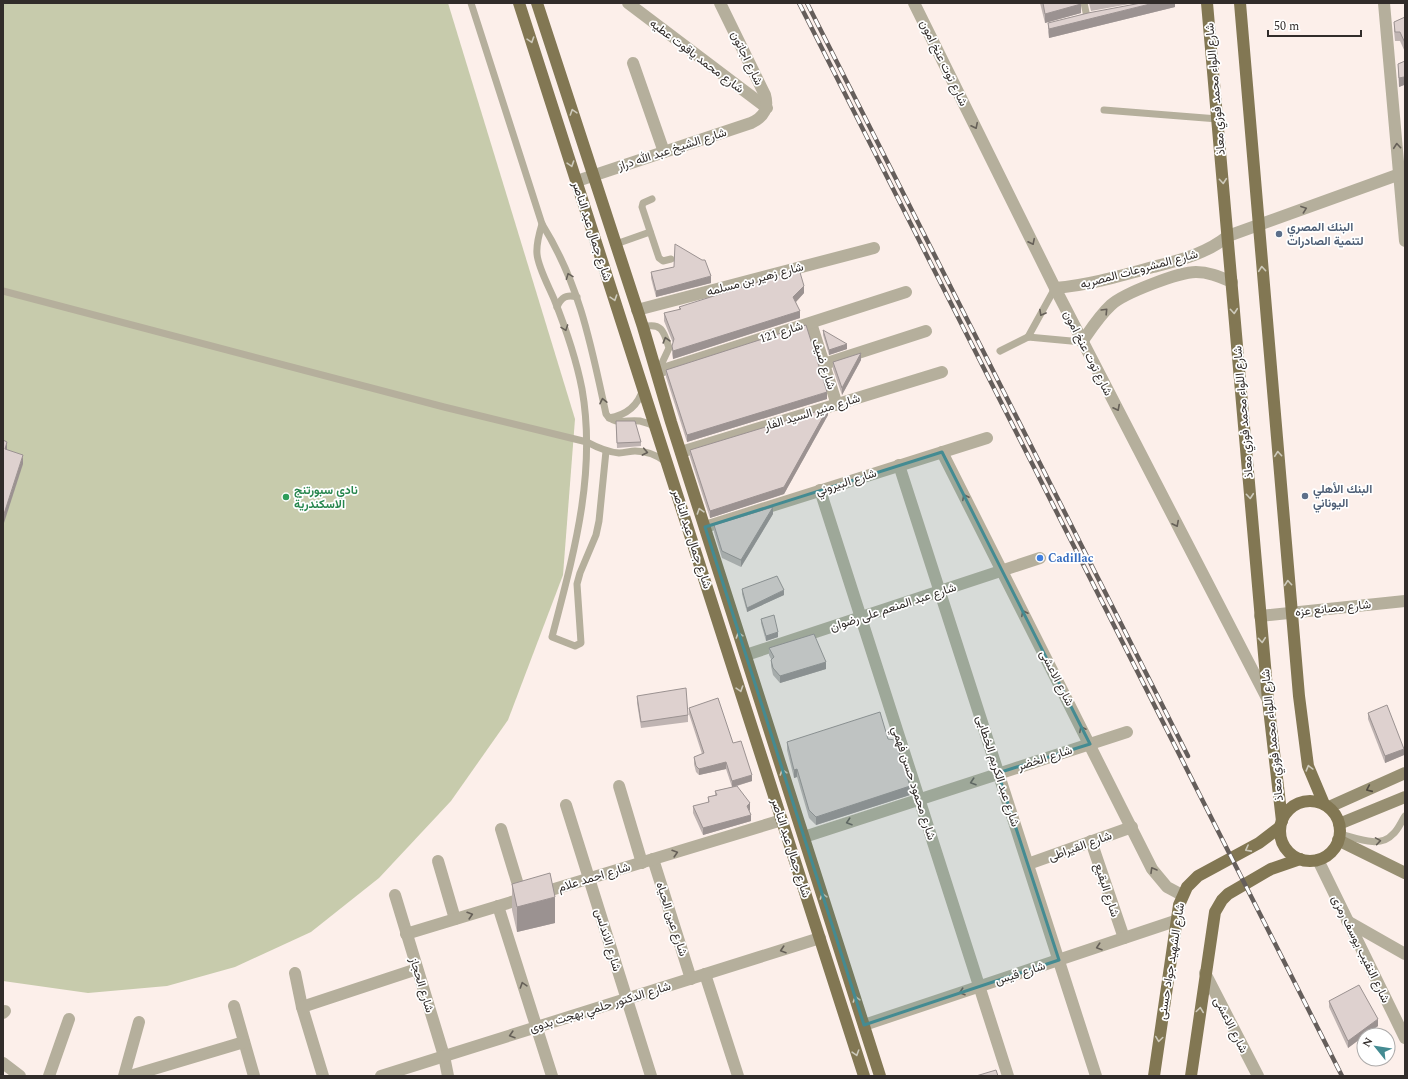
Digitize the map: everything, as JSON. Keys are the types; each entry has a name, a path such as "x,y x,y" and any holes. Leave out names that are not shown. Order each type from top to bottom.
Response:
{"main road":[{"name":"شارع جمال عبد الناصر","path":"519,3 864,1076"},
{"name":"شارع جمال عبد الناصر","path":"537,3 657,370 671,422 880,1076"},
{"name":"شارع اللواء محمد فوزي معاذ","path":"1207,3 1260,616 1281,824"},
{"path":"1240,3 1291,612 1305,752 1312,779 1327,806 1339,833 1405,873"},
{"path":"655,427 671,422"},
{"path":"1405,773 1327,806 1312,800 1299,803 1288,810 1281,824 1284,847 1300,859 1318,860 1330,853 1339,833 1405,796"},
{"name":"شارع الشهيد جواد حسنى","path":"1154,1076 1176,921 1182,895 1198,876 1259,843 1281,824"},
{"path":"1191,1076 1213,918 1222,900 1271,870 1300,859"}],"street":[{"name":"شارع محمد ياقوت عطيه","path":"628,3 765,111"},
{"name":"شارع اجاتون","path":"720,3 765,95 765,111"},
{"name":"شارع توت عنخ امون","path":"914,3 1082,342 1268,700"},
{"path":"1384,3 1405,240"},
{"path":"1386,26 1399,20"},
{"path":"633,63 664,152"},
{"name":"شارع الشيخ عبد الله دراز","path":"576,181 751,123 759,120 765,111"},
{"name":"شارع المشروعات المصريه","path":"1055,288 1096,283 1180,260 1209,250 1228,236 1400,174"},
{"name":"شارع زهير بن مسلمه","path":"637,310 874,248"},
{"name":"شارع المشروعات المصريه","path":"1082,342 1100,317 1123,296 1183,274 1196,272 1219,276 1232,282"},
{"name":"شارع 121","path":"657,370 906,292"},
{"name":"شارع ضيف","path":"811,323 837,405"},
{"path":"824,364 926,331"},
{"name":"شارع منير السيد الفار","path":"681,452 942,372"},
{"name":"شارع البيروني","path":"705,527 987,438"},
{"name":"شارع الاعشى","path":"942,452 1156,876 1167,888 1182,895"},
{"name":"شارع عبد الكريم الخطابى","path":"899,465 1096,1076"},
{"name":"شارع محمود حسن فهمي","path":"820,490 1008,1076"},
{"name":"شارع عبد المنعم على رضوان","path":"746,655 1040,558"},
{"name":"شارع مصانع عزه","path":"1260,616 1405,601"},
{"name":"شارع الخضر","path":"804,837 1127,732"},
{"name":"شارع عين الحياه","path":"619,786 691,979"},
{"name":"شارع الاندلس","path":"566,805 651,1076"},
{"name":"شارع احمد علام","path":"406,934 782,820"},
{"name":"شارع القيراطى","path":"1028,864 1132,827"},
{"path":"501,829 523,899"},
{"name":"شارع البقيع","path":"1091,841 1124,938"},
{"name":"شارع النقيب يوسف رمزى","path":"1318,860 1405,1038"},
{"path":"438,861 455,919"},
{"name":"شارع الحجاز","path":"394,895 444,1056 448,1076"},
{"path":"498,906 552,1076"},
{"path":"1347,920 1405,954"},
{"name":"شارع قيس","path":"864,1025 1176,921"},
{"name":"شارع الدكتور حلمي بهجت بدوى","path":"381,1076 820,938"},
{"path":"302,1007 417,969"},
{"path":"295,973 302,1007 323,1076"},
{"name":"شارع الاعشى","path":"1205,973 1258,1076"},
{"path":"705,974 738,1076"},
{"path":"234,1006 254,1076"},
{"path":"49,1076 70,1019"},
{"path":"124,1076 139,1022"},
{"path":"130,1076 244,1042"},
{"path":"3,1063 20,1076"}],"lane":[{"path":"471,3 542,224 556,247 577,297 590,340 606,414 615,422 641,421 655,427"},
{"path":"1084,3 1088,17"},
{"path":"1104,110 1218,119"},
{"path":"652,199 644,202 642,205 650,232 661,260 665,261 672,258"},
{"path":"542,224 539,234 537,256 572,348 582,390 587,442 584,502 570,569 552,637 575,646 581,643 577,584 597,528 606,451"},
{"path":"616,244 650,232"},
{"path":"1028,337 1055,288"},
{"path":"3,291 444,407 587,442 606,451 621,453 634,451 646,452 657,456 667,463"},
{"path":"557,307 565,296 571,295 577,297"},
{"path":"643,327 650,325 658,327 664,331 669,348 657,370"},
{"path":"1000,351 1028,337 1082,342"},
{"path":"609,418 624,414 636,403 643,389"},
{"path":"1339,833 1372,842 1383,840 1393,835 1405,816"}],"highlighted area":[{"path":"942,452 1090,744 998,773 1059,960 864,1025 705,527"}],"green space":[{"name":"نادي سبورتنج الاسكندرية","path":"3,3 448,3 575,419 563,575 508,720 451,801 379,878 311,932 235,967 167,986 88,993 3,981"}],"building":[{"path":"1043,3 1081,3 1081,4 1045,14"},
{"path":"1141,3 1154,3 1049,29 1048,23 1088,13"},
{"path":"1405,17 1405,43 1400,32 1395,32 1394,22"},
{"path":"1405,61 1405,79 1404,77 1399,78 1398,64"},
{"path":"675,244 702,260 705,260 711,276 656,291 651,272 674,267"},
{"path":"799,269 804,286 793,297 800,311 673,351 672,346 674,339 664,313 681,309 679,307"},
{"path":"806,325 827,392 687,435 666,370"},
{"path":"823,330 847,344 829,350"},
{"path":"861,353 842,388 833,362"},
{"path":"828,408 784,487 710,511 690,450"},
{"path":"616,421 635,421 641,442 617,443"},
{"path":"3,440 7,442 5,449 23,455 3,517"},
{"path":"773,507 741,560 722,551 714,525"},
{"path":"777,576 784,590 747,608 742,589"},
{"path":"774,615 778,632 766,636 761,619"},
{"path":"814,634 826,662 780,676 773,668 771,660 774,657 769,648"},
{"path":"686,688 688,715 641,722 637,696"},
{"path":"718,698 733,743 741,741 752,775 732,781 726,762 699,769 696,766 694,757 704,753 689,708"},
{"path":"1387,705 1404,749 1385,756 1368,713"},
{"path":"880,712 888,739 895,740 910,786 816,817 809,810 797,769 794,770 787,742"},
{"path":"737,786 750,803 747,806 751,815 703,828 693,806 709,802 708,797 717,795 715,791"},
{"path":"550,873 555,897 517,907 512,884"},
{"path":"1359,985 1378,1019 1367,1027 1356,1027 1356,1035 1348,1041 1329,1001"},
{"path":"996,1070 998,1076 976,1076"}],"railway":[{"path":"799,3 1342,1076"},
{"path":"807,3 1188,756"}],"place":[{"name":"البنك المصري لتنمية الصادرات","path":"1279,234"},
{"name":"البنك الأهلي اليوناني","path":"1305,496"},
{"name":"نادي سبورتنج الاسكندرية","path":"286,497"},
{"name":"Cadillac","path":"1040,558"}]}
